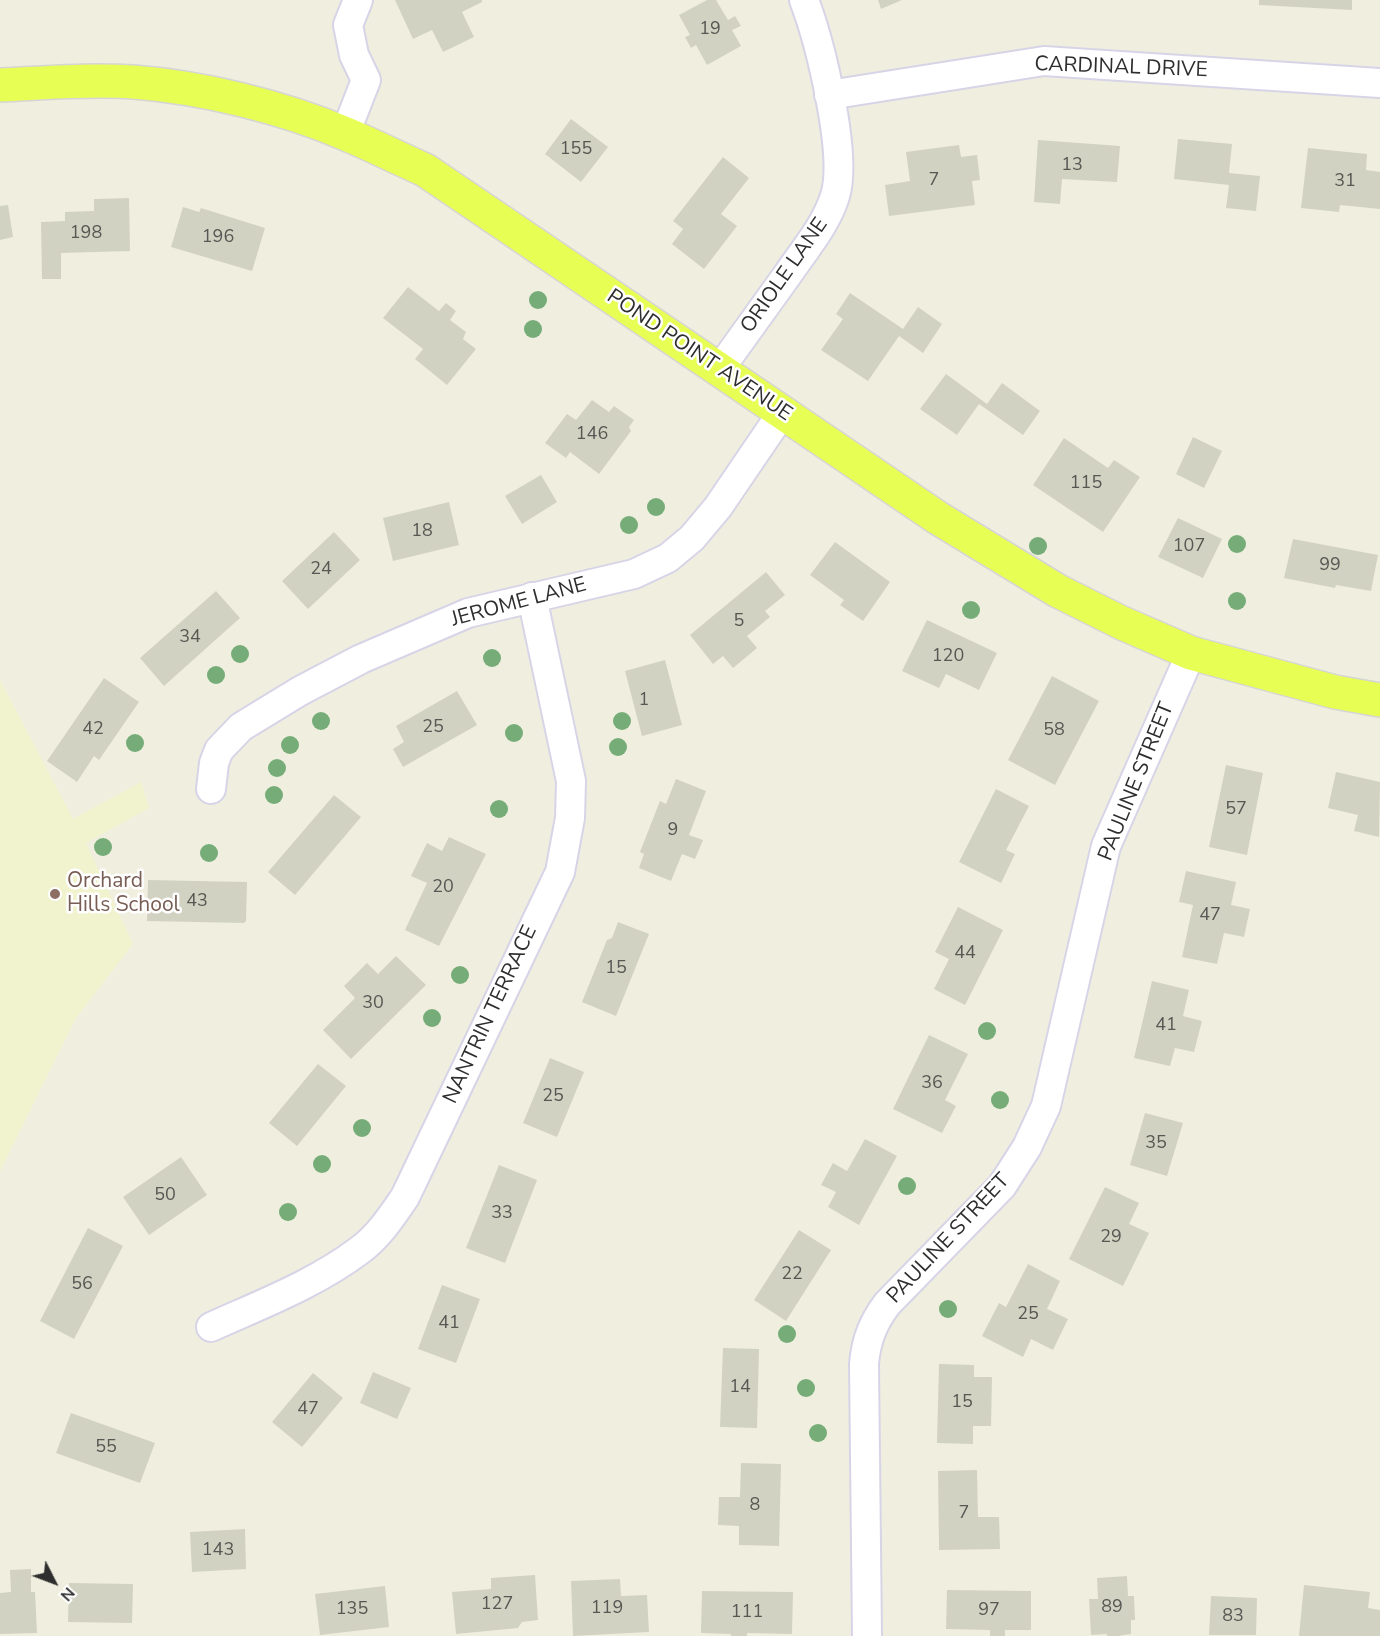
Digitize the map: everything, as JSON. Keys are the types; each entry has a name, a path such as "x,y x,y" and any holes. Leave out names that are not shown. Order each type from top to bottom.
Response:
{"main road":[{"name":"POND POINT AVENUE","path":"0,85 72,81 133,82 207,93 280,110 345,134 425,170 938,518 1058,591 1122,623 1191,653 1335,692 1380,700"}],"street":[{"path":"345,134 366,80 354,55 348,25 358,0"},
{"name":"ORIOLE LANE","path":"719,370 822,225 836,194 839,167 829,95 814,25 804,0"},
{"name":"CARDINAL DRIVE","path":"829,95 1044,61 1380,83"},
{"name":"JEROME LANE","path":"211,789 214,763 219,750 241,727 300,691 361,659 468,613 634,574 668,558 692,538 718,507 782,413"},
{"name":"NANTRIN TERRACE","path":"211,1327 302,1286 361,1249 387,1223 405,1197 560,872 570,818 571,781 532,597"},
{"name":"PAULINE STREET","path":"867,1636 864,1364 869,1335 887,1304 1002,1186 1027,1147 1046,1106 1106,846 1191,653"}],"shaded area":[{"name":"Orchard Hills School","path":"0,680 73,819 141,782 149,808 86,843 133,944 76,1018 0,1171"}],"building":[{"path":"395,0 482,0 462,12 474,37 443,52 432,30 413,39"},
{"path":"707,0 716,0 728,20 735,16 741,26 732,30 741,46 707,65 696,45 691,48 685,37 690,35 679,15"},
{"path":"878,0 902,0 881,9"},
{"path":"1259,0 1352,0 1352,10 1259,5"},
{"path":"571,119 608,147 581,182 545,154"},
{"path":"1178,139 1232,144 1229,173 1260,176 1256,211 1226,208 1229,185 1174,179"},
{"path":"1038,140 1120,146 1117,182 1062,179 1060,204 1034,202"},
{"path":"959,145 961,157 977,155 980,180 972,181 975,205 889,216 885,185 910,181 906,152"},
{"path":"1308,148 1367,154 1366,170 1380,172 1380,209 1340,205 1339,212 1301,208"},
{"path":"723,157 749,178 721,214 737,226 704,269 672,244 683,229 673,221"},
{"path":"129,198 130,251 61,253 61,279 42,279 41,222 65,221 65,212 94,211 94,199"},
{"path":"8,205 13,237 0,240 0,206"},
{"path":"183,207 199,212 201,208 265,228 252,271 171,247"},
{"path":"408,287 439,311 446,303 456,311 450,320 466,332 463,339 476,349 447,385 415,359 423,349 383,318"},
{"path":"850,293 903,329 918,307 942,324 923,353 899,336 868,381 821,350 843,319 836,314"},
{"path":"946,374 987,404 1002,383 1040,411 1023,435 979,404 957,435 920,409"},
{"path":"592,400 609,412 614,406 634,420 629,427 631,431 599,474 570,452 566,458 545,443 567,414 576,420"},
{"path":"1193,437 1222,451 1204,488 1176,474"},
{"path":"1064,438 1108,468 1114,460 1140,477 1103,532 1033,485"},
{"path":"541,475 557,502 522,524 505,496"},
{"path":"449,502 459,545 393,561 383,518"},
{"path":"1178,518 1222,539 1203,578 1158,557"},
{"path":"334,532 360,560 308,609 282,581"},
{"path":"1293,539 1378,555 1371,591 1336,585 1335,588 1284,578"},
{"path":"835,542 890,582 863,621 840,605 844,600 810,575"},
{"path":"766,572 785,595 765,611 770,617 747,636 757,648 733,668 723,656 713,664 690,635"},
{"path":"216,591 240,618 164,686 140,658"},
{"path":"927,620 997,653 979,690 946,674 939,688 902,671"},
{"path":"665,660 682,725 642,736 625,671"},
{"path":"1052,676 1099,701 1055,785 1008,760"},
{"path":"104,678 139,702 99,760 94,756 77,782 47,761"},
{"path":"457,691 477,725 403,767 393,749 404,742 396,726"},
{"path":"1226,765 1263,773 1247,855 1209,847"},
{"path":"1336,772 1380,782 1379,837 1354,831 1358,815 1328,808"},
{"path":"676,779 706,791 689,835 703,840 695,859 682,854 671,881 639,868 644,854 640,852 660,801 666,804"},
{"path":"996,789 1029,806 1006,850 1015,854 1001,883 959,862"},
{"path":"334,795 361,817 295,895 268,872"},
{"path":"449,837 486,854 439,946 405,930 427,883 411,876 427,843 442,851"},
{"path":"1186,871 1236,882 1231,905 1250,909 1244,937 1224,933 1217,964 1182,957 1193,905 1179,902"},
{"path":"148,880 247,882 246,921 244,923 147,921"},
{"path":"958,907 1003,930 965,1005 934,989 949,959 935,952"},
{"path":"618,922 649,934 616,1016 582,1002 607,940 612,938"},
{"path":"396,956 426,985 351,1059 323,1030 355,998 344,986 367,963 378,974"},
{"path":"1152,981 1189,990 1183,1016 1202,1021 1194,1052 1175,1048 1170,1066 1134,1058"},
{"path":"929,1035 968,1054 945,1100 956,1106 942,1133 893,1109"},
{"path":"550,1058 584,1072 557,1137 523,1123"},
{"path":"318,1064 346,1086 297,1146 269,1123"},
{"path":"1145,1113 1183,1123 1167,1176 1130,1165"},
{"path":"865,1139 897,1156 859,1225 828,1207 836,1192 821,1185 833,1163 847,1171"},
{"path":"181,1157 207,1195 149,1235 123,1197"},
{"path":"499,1165 537,1180 505,1263 466,1248"},
{"path":"1105,1187 1139,1203 1129,1224 1149,1233 1123,1286 1069,1259"},
{"path":"88,1228 123,1246 74,1339 40,1321"},
{"path":"799,1230 831,1250 786,1321 754,1300"},
{"path":"1028,1264 1060,1281 1047,1309 1068,1319 1053,1350 1031,1339 1023,1357 982,1336 999,1303 1006,1307"},
{"path":"442,1285 480,1299 456,1363 418,1349"},
{"path":"723,1348 759,1349 757,1428 720,1427"},
{"path":"939,1364 974,1365 974,1377 992,1377 991,1426 973,1426 973,1444 937,1443"},
{"path":"373,1372 411,1388 397,1419 360,1403"},
{"path":"313,1373 343,1398 302,1447 272,1422"},
{"path":"71,1413 155,1443 140,1483 56,1453"},
{"path":"741,1463 781,1464 779,1546 739,1545 739,1526 718,1525 719,1497 740,1497"},
{"path":"977,1470 978,1517 999,1517 1000,1549 939,1550 938,1471"},
{"path":"245,1529 246,1569 192,1572 190,1532"},
{"path":"31,1569 31,1592 35,1592 37,1633 0,1634 0,1593 11,1592 10,1570"},
{"path":"535,1575 538,1620 522,1622 518,1628 456,1634 452,1592 491,1589 491,1578"},
{"path":"1127,1576 1128,1596 1134,1596 1135,1620 1131,1620 1131,1634 1091,1635 1089,1599 1098,1599 1097,1578"},
{"path":"620,1579 621,1596 647,1595 649,1632 573,1636 571,1581"},
{"path":"69,1583 133,1584 132,1623 68,1622"},
{"path":"1304,1585 1370,1592 1368,1608 1380,1610 1380,1636 1299,1636"},
{"path":"385,1586 389,1627 320,1635 315,1594"},
{"path":"947,1590 1031,1591 1031,1630 1005,1630 1005,1636 990,1636 990,1630 946,1629"},
{"path":"702,1591 793,1592 792,1634 747,1633 747,1636 731,1636 731,1634 701,1633"},
{"path":"1211,1596 1257,1598 1256,1635 1209,1635"}],"place":[{"name":"Orchard Hills School","path":"55,894"}]}
